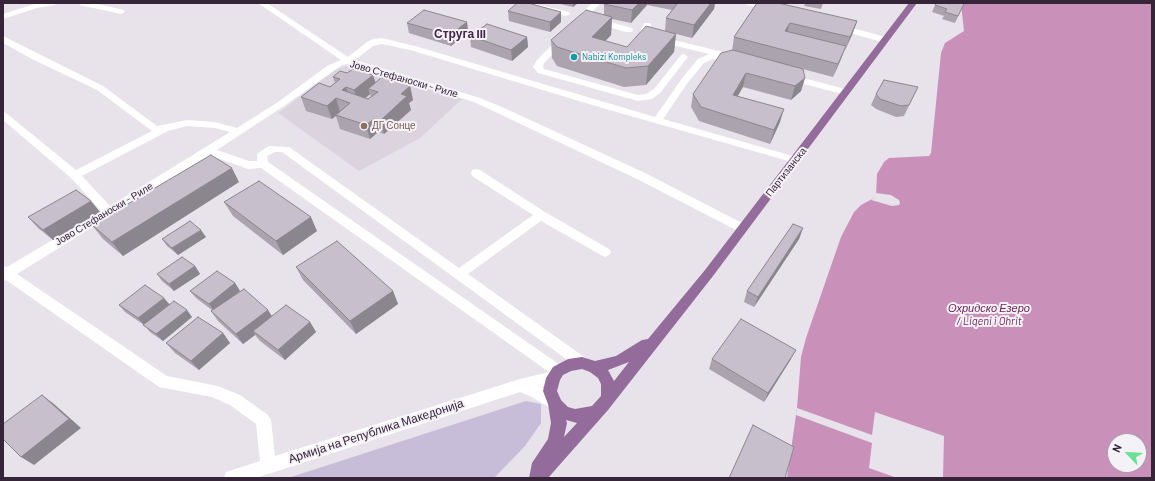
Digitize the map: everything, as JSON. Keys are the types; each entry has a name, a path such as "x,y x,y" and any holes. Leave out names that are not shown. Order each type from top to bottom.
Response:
{"main road":[{"name":"Партизанска","path":"537,478 603,405 710,273 742,228 796,160 913,3"},
{"name":"Партизанска","path":"556,375 568,365 588,365 619,361 655,339"},
{"name":"Партизанска","path":"554,404 563,412 575,416 588,415 597,411 603,405 608,397 608,384 603,374 588,365"},
{"path":"532,478 554,442 559,423 550,391 556,375"}],"street":[{"path":"3,17 36,5 52,3"},
{"path":"83,3 121,12"},
{"path":"262,3 348,61 370,44 376,41 382,41 412,48 796,160"},
{"path":"523,3 566,14"},
{"path":"597,3 584,15 584,17 629,30"},
{"path":"750,3 780,11"},
{"path":"647,25 644,32 647,36 744,62 712,56 701,61 686,79 657,120"},
{"path":"833,25 886,40"},
{"path":"571,32 540,62 538,67 540,71 638,98 649,97 657,91 684,57"},
{"path":"3,39 35,57 100,88 155,129 187,123 215,125 238,132"},
{"name":"Јово Стефаноски - Риле","path":"4,274 208,151 280,104 339,62 348,61 477,100 499,109 640,176 742,228"},
{"path":"781,72 847,90"},
{"path":"577,97 588,85"},
{"path":"3,115 75,175 109,212"},
{"path":"75,175 166,128"},
{"path":"263,164 262,155 273,148 285,148 588,365"},
{"path":"208,151 248,165 263,164 556,375"},
{"path":"476,173 541,215 605,252"},
{"path":"459,274 541,215"},
{"path":"4,274 164,382 213,391 235,400 263,420 268,466"},
{"name":"Армија на Република Македонија","path":"232,478 520,385 556,375"},
{"path":"520,385 537,392 554,404"}],"shaded area":[{"name":"ДГ Сонце","path":"346,66 462,99 420,138 359,171 278,113 335,70"},
{"path":"526,401 541,404 541,423 525,446 494,478 288,478"}],"water":[{"name":"Охридско Езеро / Liqeni i Ohrit","path":"961,3 1152,3 1152,478 787,478 797,408 801,357 806,338 841,237 854,212 861,205 874,198 876,195 877,174 884,162 889,158 929,156 931,153 941,53 945,43 964,31"}],"pier":[{"path":"876,193 891,195 899,200 900,203 899,205 892,206 871,200 874,198"},
{"path":"797,408 872,435 875,412 944,436 943,478 897,478 869,468 872,443 796,415"}],"building":[{"path":"517,3 528,3 561,12 550,22 508,11"},
{"path":"639,3 632,10 604,4"},
{"path":"678,3 711,3 694,25 666,18"},
{"path":"757,3 778,3 857,21 850,37 790,23 785,31 846,46 838,64 734,37"},
{"path":"936,3 964,4 958,16 945,12 947,9 935,5"},
{"path":"424,10 467,22 450,35 407,23"},
{"path":"586,10 612,17 592,37 627,47 646,26 676,34 648,66 626,68 557,47 551,40"},
{"path":"487,24 527,37 511,50 470,36"},
{"path":"733,50 803,69 805,78 795,86 746,73 733,95 784,109 774,130 701,107 693,94 721,53"},
{"path":"353,69 373,75 354,90 346,87 342,90 368,99 378,92 368,89 382,77 410,86 401,94 407,96 380,121 374,119 366,125 336,115 350,103 336,98 327,106 301,97 319,83 330,87 340,79 333,77 340,71 347,73"},
{"path":"884,80 918,87 909,105 901,106 880,99 876,94"},
{"path":"211,155 232,168 112,242 92,225"},
{"path":"259,181 311,217 276,241 224,202"},
{"path":"76,190 91,201 43,230 28,217"},
{"path":"190,221 201,230 172,248 162,239"},
{"path":"793,224 803,228 758,297 747,291"},
{"path":"337,241 393,291 350,321 296,267"},
{"path":"182,257 195,266 169,284 157,274"},
{"path":"217,271 235,283 209,304 190,291"},
{"path":"145,285 164,298 138,318 119,305"},
{"path":"244,289 268,310 236,334 211,311"},
{"path":"174,301 187,310 156,334 143,325"},
{"path":"286,305 310,322 278,350 253,331"},
{"path":"198,317 223,333 191,361 166,343"},
{"path":"741,319 796,350 768,393 712,359"},
{"path":"42,395 69,419 21,457 3,439 3,424"},
{"path":"753,425 794,447 785,478 729,478"}],"place":[{"name":"Nabizi Kompleks","path":"574,57"},
{"name":"ДГ Сонце","path":"364,126"}],"district":[{"name":"Струга III","path":"460,34"}]}
